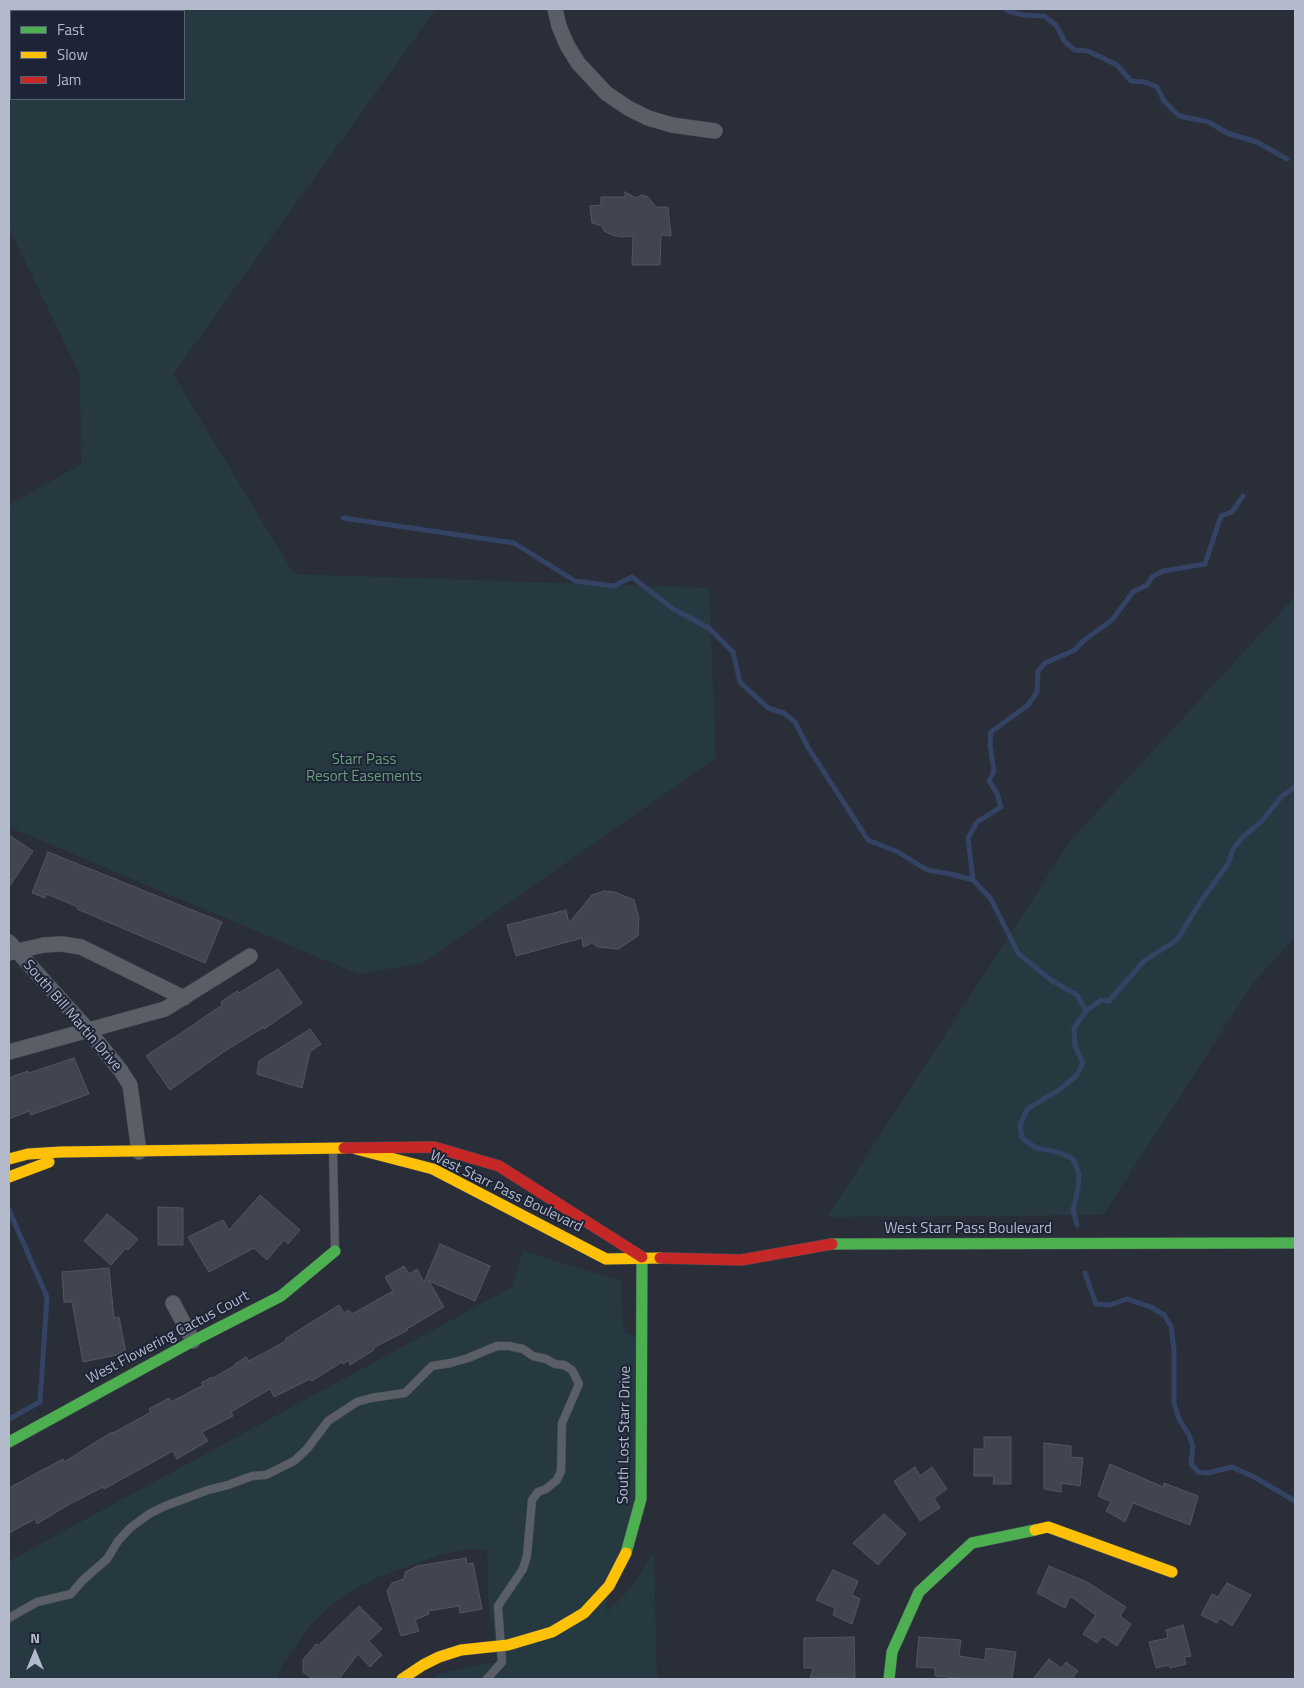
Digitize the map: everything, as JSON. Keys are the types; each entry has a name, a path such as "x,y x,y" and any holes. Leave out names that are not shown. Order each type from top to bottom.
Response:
{"street":[{"path":"555,9 559,26 574,57 606,93 628,108 648,118 672,125 715,131"},
{"path":"11,949 44,944 81,947 184,998"},
{"name":"South Bill Martin Drive","path":"11,949 89,1031 130,1085 139,1152"},
{"path":"9,1052 165,1009 250,956"},
{"name":"West Starr Pass Boulevard","path":"9,1159 28,1154 61,1152 434,1147 499,1166 642,1256"},
{"name":"West Starr Pass Boulevard","path":"356,1149 433,1169 606,1258 642,1256 741,1260 827,1244 1295,1243"},
{"name":"West Starr Pass Boulevard","path":"9,1177 41,1164 89,1152"},
{"name":"West Flowering Cactus Court","path":"9,1442 193,1341 281,1296 335,1251"},
{"name":"South Lost Starr Drive","path":"402,1679 439,1657 461,1650 501,1646 552,1632 584,1613 609,1586 627,1552 641,1495 642,1256"},
{"path":"173,1303 193,1341"},
{"path":"889,1679 892,1652 919,1592 972,1543 1048,1527 1172,1572"}],"lane":[{"path":"333,1149 335,1251"},
{"path":"9,1618 37,1602 71,1594 107,1558 118,1541 130,1528 149,1514 208,1490 252,1476 266,1475 294,1461 308,1449 328,1421 356,1402 405,1393 432,1366 468,1358 497,1346 509,1346 523,1349 534,1356 555,1364 564,1365 572,1370 579,1384 562,1423 561,1471 557,1480 546,1489 538,1492 532,1500 527,1556 523,1569 498,1606 502,1662 487,1679"}],"green space":[{"name":"Starr Pass Resort Easements","path":"9,9 436,9 173,374 294,574 709,588 716,758 423,963 358,974 9,827 9,505 81,464 80,375 9,228"},
{"path":"1295,596 1295,937 1254,982 1103,1215 827,1217 1071,840"},
{"path":"523,1251 621,1281 623,1331 642,1339 641,1495 606,1605 607,1612 632,1587 654,1552 657,1679 430,1679 444,1672 496,1662 493,1618 489,1619 487,1550 468,1549 440,1555 381,1576 353,1590 330,1606 310,1626 284,1662 277,1679 9,1679 9,1561 512,1287"}],"building":[{"path":"625,192 636,198 642,195 648,197 656,207 668,207 671,236 661,235 660,265 632,265 633,236 621,237 612,235 604,231 602,226 592,223 590,206 601,205 601,197 625,197"},
{"path":"9,835 33,851 9,887"},
{"path":"48,852 222,922 205,963 77,909 78,907 64,901 46,894 45,898 32,893"},
{"path":"604,891 615,892 634,900 639,918 638,936 618,949 598,947 592,943 583,947 582,938 516,956 507,925 566,910 569,923 592,895"},
{"path":"278,969 302,1003 264,1029 264,1027 222,1053 170,1090 146,1056 222,1005 221,1002 237,991 239,993"},
{"path":"310,1029 321,1044 310,1052 302,1088 257,1074 259,1061"},
{"path":"74,1058 89,1094 31,1115 29,1111 9,1119 9,1078"},
{"path":"260,1195 300,1230 288,1244 284,1240 267,1260 254,1248 209,1272 188,1237 223,1220 229,1230"},
{"path":"158,1207 183,1208 183,1245 158,1245"},
{"path":"107,1214 138,1239 128,1250 126,1248 111,1265 84,1241"},
{"path":"440,1244 490,1266 475,1301 429,1281 444,1307 408,1330 373,1348 374,1350 350,1365 349,1360 343,1364 342,1362 312,1381 310,1379 274,1397 270,1389 231,1412 233,1416 202,1432 208,1441 177,1459 173,1451 104,1489 103,1487 68,1505 37,1524 35,1519 9,1533 9,1488 63,1459 64,1462 112,1432 151,1412 149,1409 169,1398 171,1402 203,1385 201,1383 236,1365 246,1357 249,1361 286,1341 285,1339 339,1305 344,1313 349,1310 352,1314 393,1291 385,1277 404,1266 409,1274 417,1269 424,1282"},
{"path":"109,1268 114,1318 119,1317 126,1353 83,1362 72,1302 64,1302 62,1272"},
{"path":"984,1437 1011,1437 1011,1484 993,1484 994,1476 974,1476 974,1449 984,1449"},
{"path":"1044,1443 1071,1446 1071,1457 1083,1458 1080,1486 1061,1483 1061,1492 1044,1489"},
{"path":"1110,1464 1163,1487 1164,1483 1198,1496 1190,1525 1133,1503 1125,1522 1106,1511 1111,1502 1098,1496"},
{"path":"915,1467 920,1476 932,1467 947,1489 934,1498 940,1508 920,1521 894,1481"},
{"path":"884,1514 906,1534 878,1565 853,1543"},
{"path":"466,1558 467,1564 473,1563 482,1609 460,1613 459,1606 428,1611 429,1614 415,1620 419,1631 401,1636 387,1591 392,1583 404,1579 405,1572 417,1566"},
{"path":"1049,1566 1087,1582 1126,1607 1120,1616 1131,1624 1117,1646 1102,1636 1097,1643 1083,1634 1096,1615 1070,1596 1065,1608 1037,1593"},
{"path":"833,1570 858,1581 852,1595 860,1599 852,1624 833,1615 835,1608 816,1600"},
{"path":"1227,1583 1251,1595 1232,1626 1220,1618 1217,1623 1201,1615 1212,1594 1218,1597"},
{"path":"359,1606 382,1629 369,1641 382,1655 370,1667 358,1654 339,1679 313,1679 303,1672 303,1660 316,1644 319,1645"},
{"path":"1183,1625 1191,1656 1184,1657 1186,1664 1170,1668 1169,1665 1156,1668 1149,1642 1168,1638 1166,1630"},
{"path":"854,1637 855,1678 810,1678 813,1668 804,1668 804,1638"},
{"path":"919,1637 961,1640 959,1656 985,1660 986,1648 1016,1652 1012,1679 971,1679 935,1676 935,1668 916,1667"},
{"path":"1049,1659 1061,1668 1066,1662 1078,1671 1073,1677 1076,1679 1033,1679"}],"waterway":[{"path":"1005,9 1023,15 1044,16 1056,25 1065,42 1075,50 1088,51 1117,65 1131,81 1145,82 1157,87 1164,101 1179,116 1209,122 1227,133 1257,142 1287,159"},
{"path":"973,880 968,838 977,822 1001,807 997,793 989,781 994,771 990,744 991,732 1028,705 1037,692 1038,671 1045,663 1075,650 1083,641 1112,620 1133,592 1147,585 1152,577 1163,571 1205,564 1221,516 1232,512 1243,496"},
{"path":"343,518 514,543 575,581 614,586 632,577 673,609 709,628 733,652 740,682 768,708 784,713 795,722 809,749 868,840 898,852 927,870 973,880 991,899 1018,953 1051,980 1077,995 1086,1011 1074,1028 1075,1046 1083,1063 1077,1075 1059,1090 1027,1109 1020,1126 1022,1138 1036,1148 1058,1152 1073,1159 1079,1174 1073,1210 1077,1225"},
{"path":"1086,1011 1101,1000 1109,1001 1144,961 1177,940 1199,904 1228,864 1233,849 1244,836 1261,822 1282,796 1295,787"},
{"path":"9,1210 47,1297 40,1402 9,1419"},
{"path":"1085,1273 1096,1304 1110,1305 1127,1299 1151,1307 1164,1315 1171,1326 1174,1351 1174,1403 1179,1419 1189,1435 1193,1447 1191,1464 1198,1472 1208,1473 1232,1467 1254,1477 1295,1501"}],"traffic: fast":[{"path":"832,1244 1295,1243"},
{"path":"9,1442 193,1341 281,1296 335,1251"},
{"path":"626,1553 641,1499 642,1257"},
{"path":"889,1679 892,1652 919,1592 972,1543 1035,1530"}],"traffic: slow":[{"path":"9,1159 28,1154 61,1152 344,1148"},
{"path":"356,1149 433,1169 606,1259 660,1258"},
{"path":"9,1177 49,1162"},
{"path":"1035,1530 1048,1527 1172,1572"},
{"path":"402,1679 439,1657 461,1650 508,1645 552,1632 584,1613 609,1586 626,1553"}],"traffic: jam":[{"path":"344,1148 434,1147 499,1166 642,1257"},
{"path":"660,1258 741,1260 832,1244"}]}
